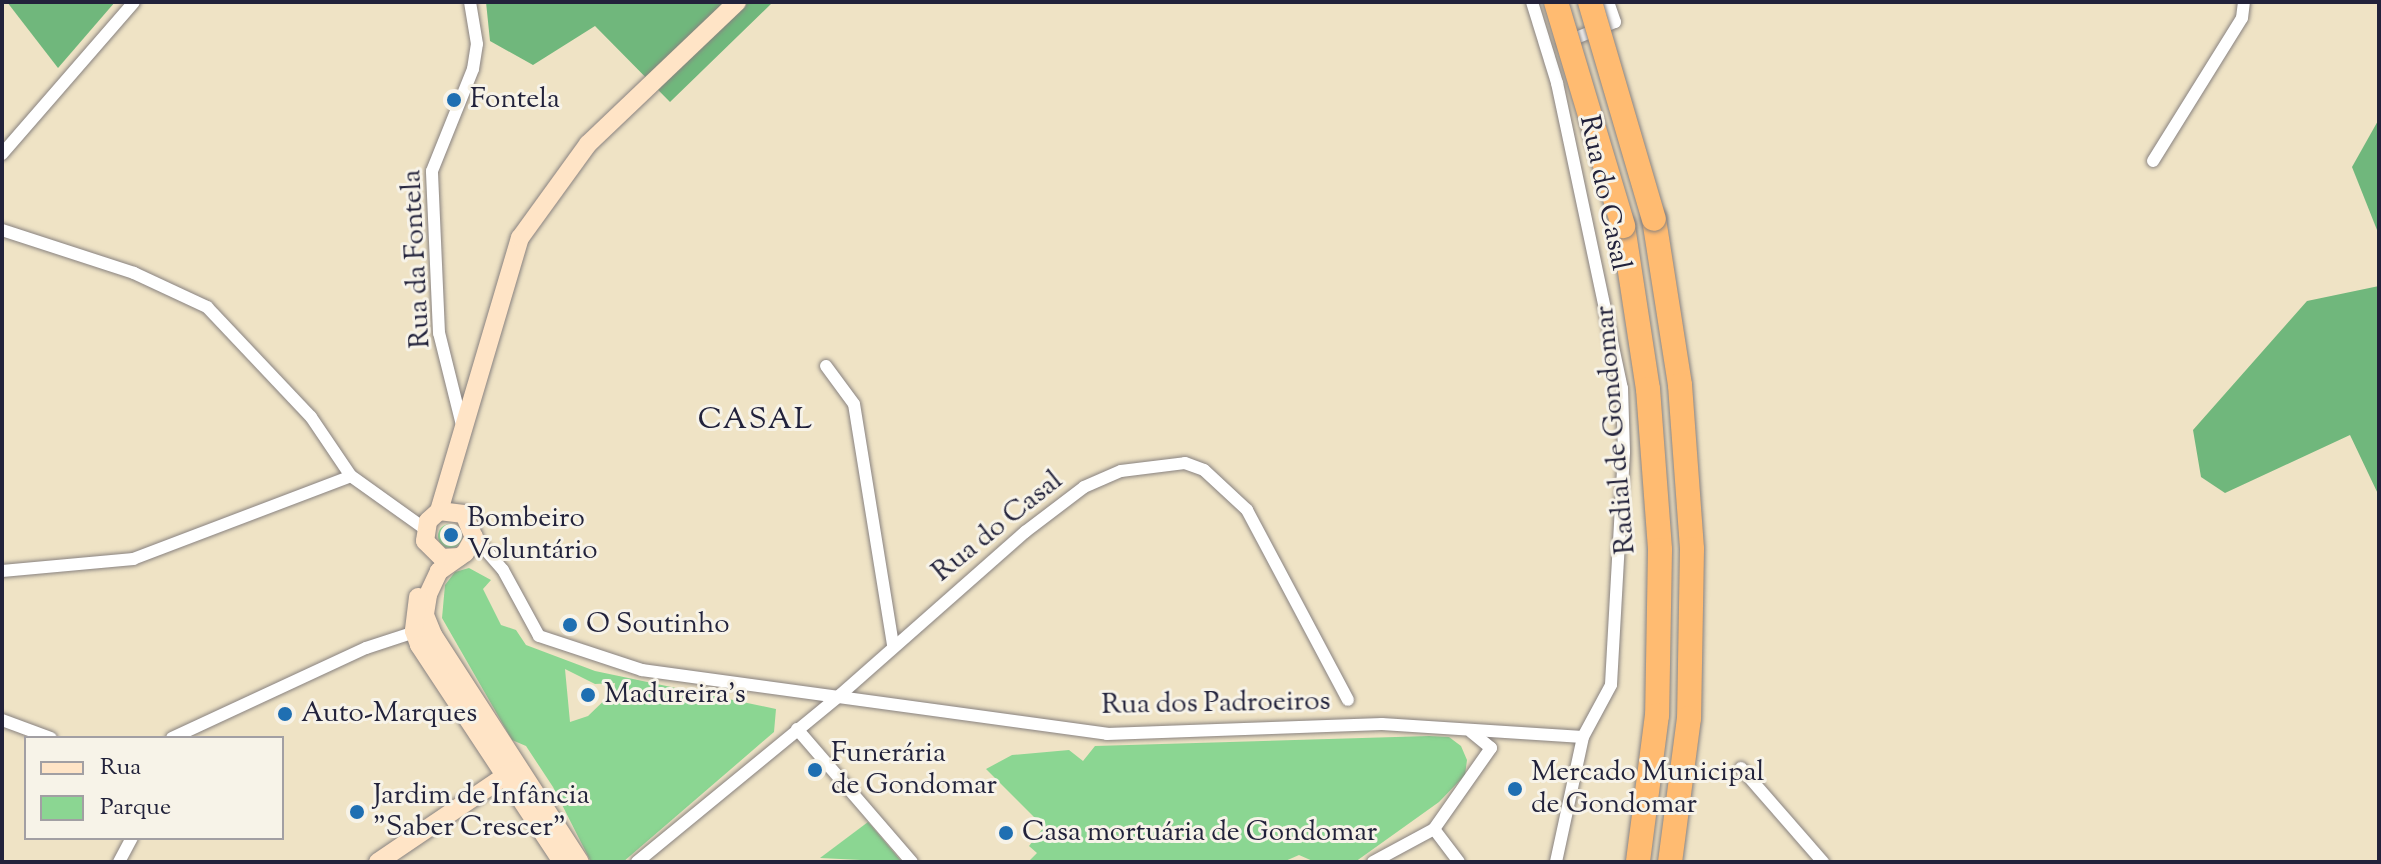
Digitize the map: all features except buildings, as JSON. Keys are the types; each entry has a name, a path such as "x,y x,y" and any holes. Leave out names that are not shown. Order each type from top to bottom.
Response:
{"highway":[{"name":"Radial de Gondomar","path":"1556,2 1623,226 1648,389 1660,550 1657,715 1638,862"},
{"path":"1590,2 1654,219 1680,385 1692,549 1689,718 1670,862"}],"main road":[{"path":"580,862 414,631 429,549 425,529 439,511 455,465 462,425 520,238 588,144 737,2"},
{"path":"455,465 464,514 474,528 466,550 439,571 428,595 425,615 433,635 562,862"},
{"path":"439,511 464,514"},
{"path":"429,549 442,558 466,550"},
{"path":"378,862 512,771"}],"street":[{"path":"2,154 134,2"},
{"name":"Rua da Fontela","path":"462,425 439,333 432,171 473,69 477,44 470,2"},
{"name":"Rua do Casal","path":"1532,2 1557,83 1622,388 1611,685 1583,737 1556,862"},
{"path":"1547,50 1615,22 1608,2"},
{"path":"2153,161 2242,18 2244,2"},
{"path":"2,230 134,273 207,307 311,417 351,476 425,529"},
{"path":"826,366 854,404 893,645"},
{"name":"Rua do Casal","path":"637,862 840,695 893,645 1084,487 1121,471 1185,463 1204,470 1247,510 1348,700"},
{"path":"2,571 133,559 351,476"},
{"name":"Rua dos Padroeiros","path":"466,550 503,570 539,636 642,670 1107,734 1382,724 1583,737"},
{"path":"177,736 414,631 433,635"},
{"path":"2,720 46,736"},
{"path":"797,729 912,862"},
{"path":"1373,862 1434,829 1491,748 1471,732"},
{"path":"1741,768 1823,862"},
{"path":"1434,829 1459,862"},
{"path":"119,862 131,840"}],"green space":[{"path":"7,2 115,2 58,68"},
{"path":"486,2 773,2 670,102 595,26 533,65 490,41"},
{"path":"2379,119 2379,235 2352,167"},
{"path":"2379,286 2379,496 2350,435 2225,493 2201,477 2193,430 2307,301"},
{"path":"450,524 461,531 462,536 455,547 450,548 439,541 438,536 445,525"},
{"path":"469,568 491,580 483,589 501,625 516,630 526,645 595,671 776,709 774,732 623,862 591,862 553,787 526,746 512,740 442,618 445,585 455,572","holes":["565,669 595,684 615,683 614,691 588,716 570,722"]},
{"path":"1449,737 1461,746 1467,760 1465,775 1439,802 1355,862 1315,862 1299,855 1283,862 1028,862 1037,853 1029,846 1044,827 986,769 1012,755 1069,750 1083,761 1095,746"},
{"path":"868,822 902,862 820,858"}],"place":[{"name":"Fontela","path":"454,100"},
{"name":"Bombeiro Voluntário","path":"451,535"},
{"name":"O Soutinho","path":"570,625"},
{"name":"Madureira's","path":"588,695"},
{"name":"Auto-Marques","path":"285,714"},
{"name":"Funerária de Gondomar","path":"815,770"},
{"name":"Mercado Municipal de Gondomar","path":"1515,789"},
{"name":"Jardim de Infância \"Saber Crescer\"","path":"357,812"},
{"name":"Casa mortuária de Gondomar","path":"1006,833"}],"district":[{"name":"CASAL","path":"756,421"}]}
